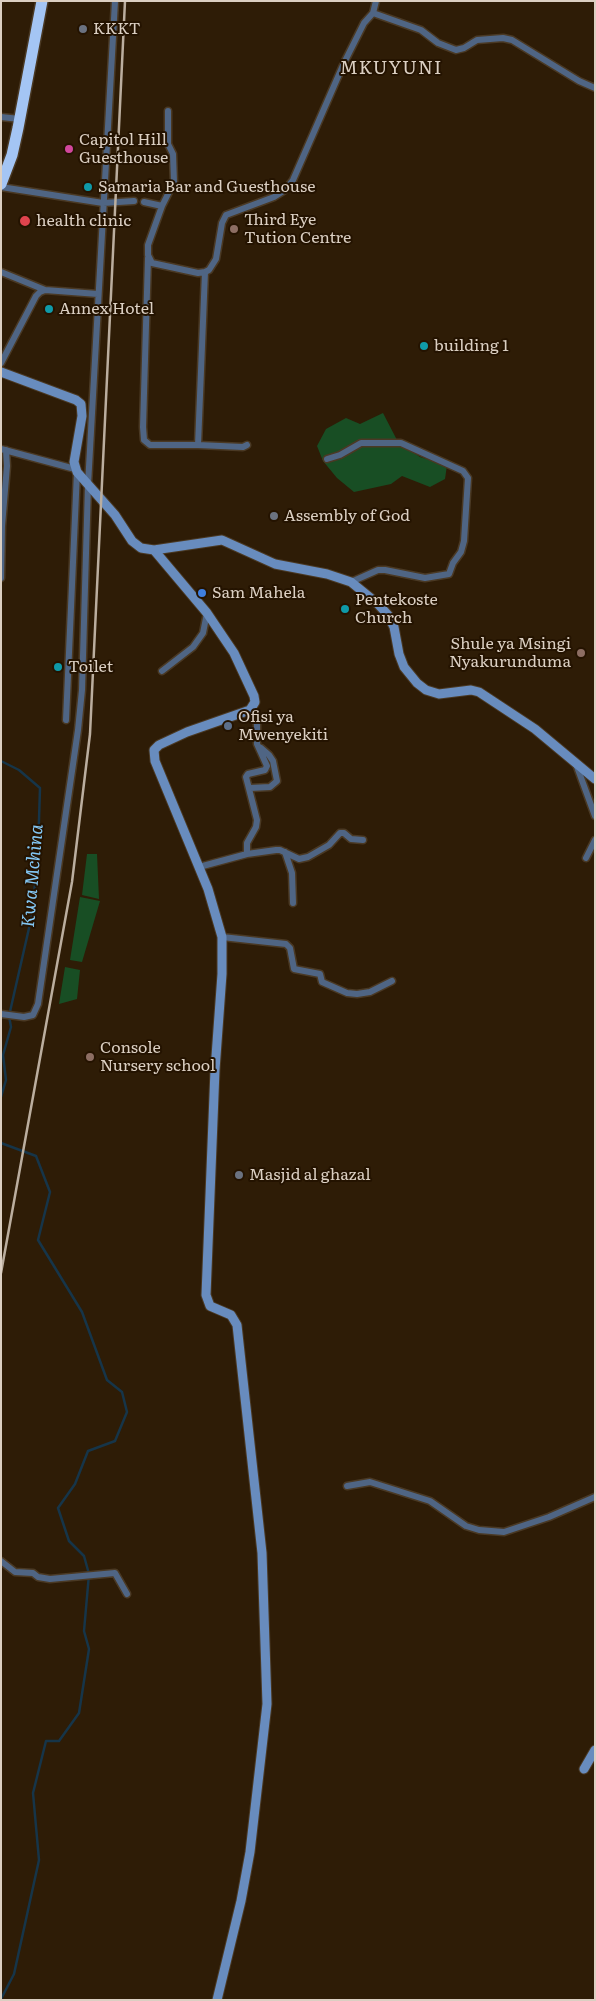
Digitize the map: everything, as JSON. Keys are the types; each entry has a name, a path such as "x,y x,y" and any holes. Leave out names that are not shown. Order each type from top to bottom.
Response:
{"highway":[{"path":"1,186 12,155 20,119 42,1"}],"street":[{"path":"1,1014 24,1017 33,1015 38,1004 80,706 88,485 115,1"},
{"path":"198,445 206,272 216,258 226,215 274,197 285,190 293,180 354,42 364,22 373,13 376,1"},
{"path":"373,13 421,30 438,43 456,50 464,48 477,40 503,38 512,40 595,88"},
{"path":"168,111 168,144 173,154 174,182 162,206 148,245 144,440 150,445 247,446"},
{"path":"1,117 20,119"},
{"path":"1,186 103,203 134,201"},
{"path":"144,202 162,206"},
{"path":"148,255 152,263 198,273 206,272"},
{"path":"1,272 44,290 98,294"},
{"path":"1,363 36,296 44,290"},
{"path":"1,372 76,400 80,404 82,416 74,462 76,470 66,720"},
{"path":"327,459 340,455 361,443 401,443 463,471 468,478 464,541 460,555 453,563 449,574 425,578 378,570 350,582"},
{"path":"1,578 2,526 7,466 4,450 76,470 115,515 132,541 141,548 154,550 222,540 275,564 327,574 350,582 378,604 388,615 394,627 402,661 410,676 417,683 426,690 439,694 470,690 479,692 535,729 595,779"},
{"path":"154,550 207,613 234,653 255,702 250,710 187,732 159,744 154,750 155,761 215,909 222,937 222,974 215,1070 206,1295 210,1306 231,1315 237,1325 262,1553 267,1704 250,1852 241,1901 217,2000"},
{"path":"162,670 194,647 203,633 207,613"},
{"path":"247,854 248,840 258,824 246,777 248,774 263,771 266,768 257,741 257,724 250,710"},
{"path":"250,788 270,787 277,781 272,761 257,741"},
{"path":"574,761 595,816"},
{"path":"199,867 247,854 276,850 298,858 308,857 330,845 340,833 351,839 363,840"},
{"path":"586,858 595,840"},
{"path":"285,852 292,873 293,903"},
{"path":"222,937 286,944 291,951 294,969 320,974 322,982 347,993 370,992 392,981"},
{"path":"347,1486 370,1482 430,1501 466,1526 479,1530 504,1532 549,1517 595,1497"},
{"path":"1,1561 15,1572 33,1573 38,1577 50,1579 115,1573 128,1594"},
{"path":"584,1769 595,1750"}],"green space":[{"path":"383,413 398,442 420,457 447,465 445,479 430,487 402,476 391,484 354,492 337,478 323,461 317,446 326,429 346,418 360,424"},
{"path":"87,854 97,854 99,899 82,895"},
{"path":"80,897 100,901 82,962 70,960"},
{"path":"65,967 80,970 77,999 59,1004"}],"waterway":[{"name":"Kwa Mchina","path":"1,761 19,770 40,788 38,851 32,915 9,1016 11,1027 3,1055 6,1080 1,1097"},
{"name":"Kwa Mchina","path":"1,1143 36,1156 50,1192 38,1240 82,1312 107,1380 122,1392 127,1412 115,1441 88,1451 75,1484 58,1508 69,1541 84,1556 89,1574 84,1631 89,1649 79,1713 59,1741 46,1741 33,1793 39,1860 14,1974 1,1999"}],"railway":[{"path":"1,1273 72,882 90,734 125,1"}],"place":[{"name":"KKKT","path":"83,29"},
{"name":"Capitol Hill Guesthouse","path":"69,149"},
{"name":"Samaria Bar and Guesthouse","path":"88,187"},
{"name":"health clinic","path":"25,221"},
{"name":"Third Eye Tution Centre","path":"234,229"},
{"name":"Annex Hotel","path":"49,309"},
{"name":"building 1","path":"424,346"},
{"name":"Assembly of God","path":"274,516"},
{"name":"Sam Mahela","path":"202,593"},
{"name":"Pentekoste Church","path":"345,609"},
{"name":"Shule ya Msingi Nyakurunduma","path":"581,653"},
{"name":"Toilet","path":"58,667"},
{"name":"Ofisi ya Mwenyekiti","path":"228,726"},
{"name":"Console Nursery school","path":"90,1057"},
{"name":"Masjid al ghazal","path":"239,1175"}],"district":[{"name":"MKUYUNI","path":"391,69"}]}
